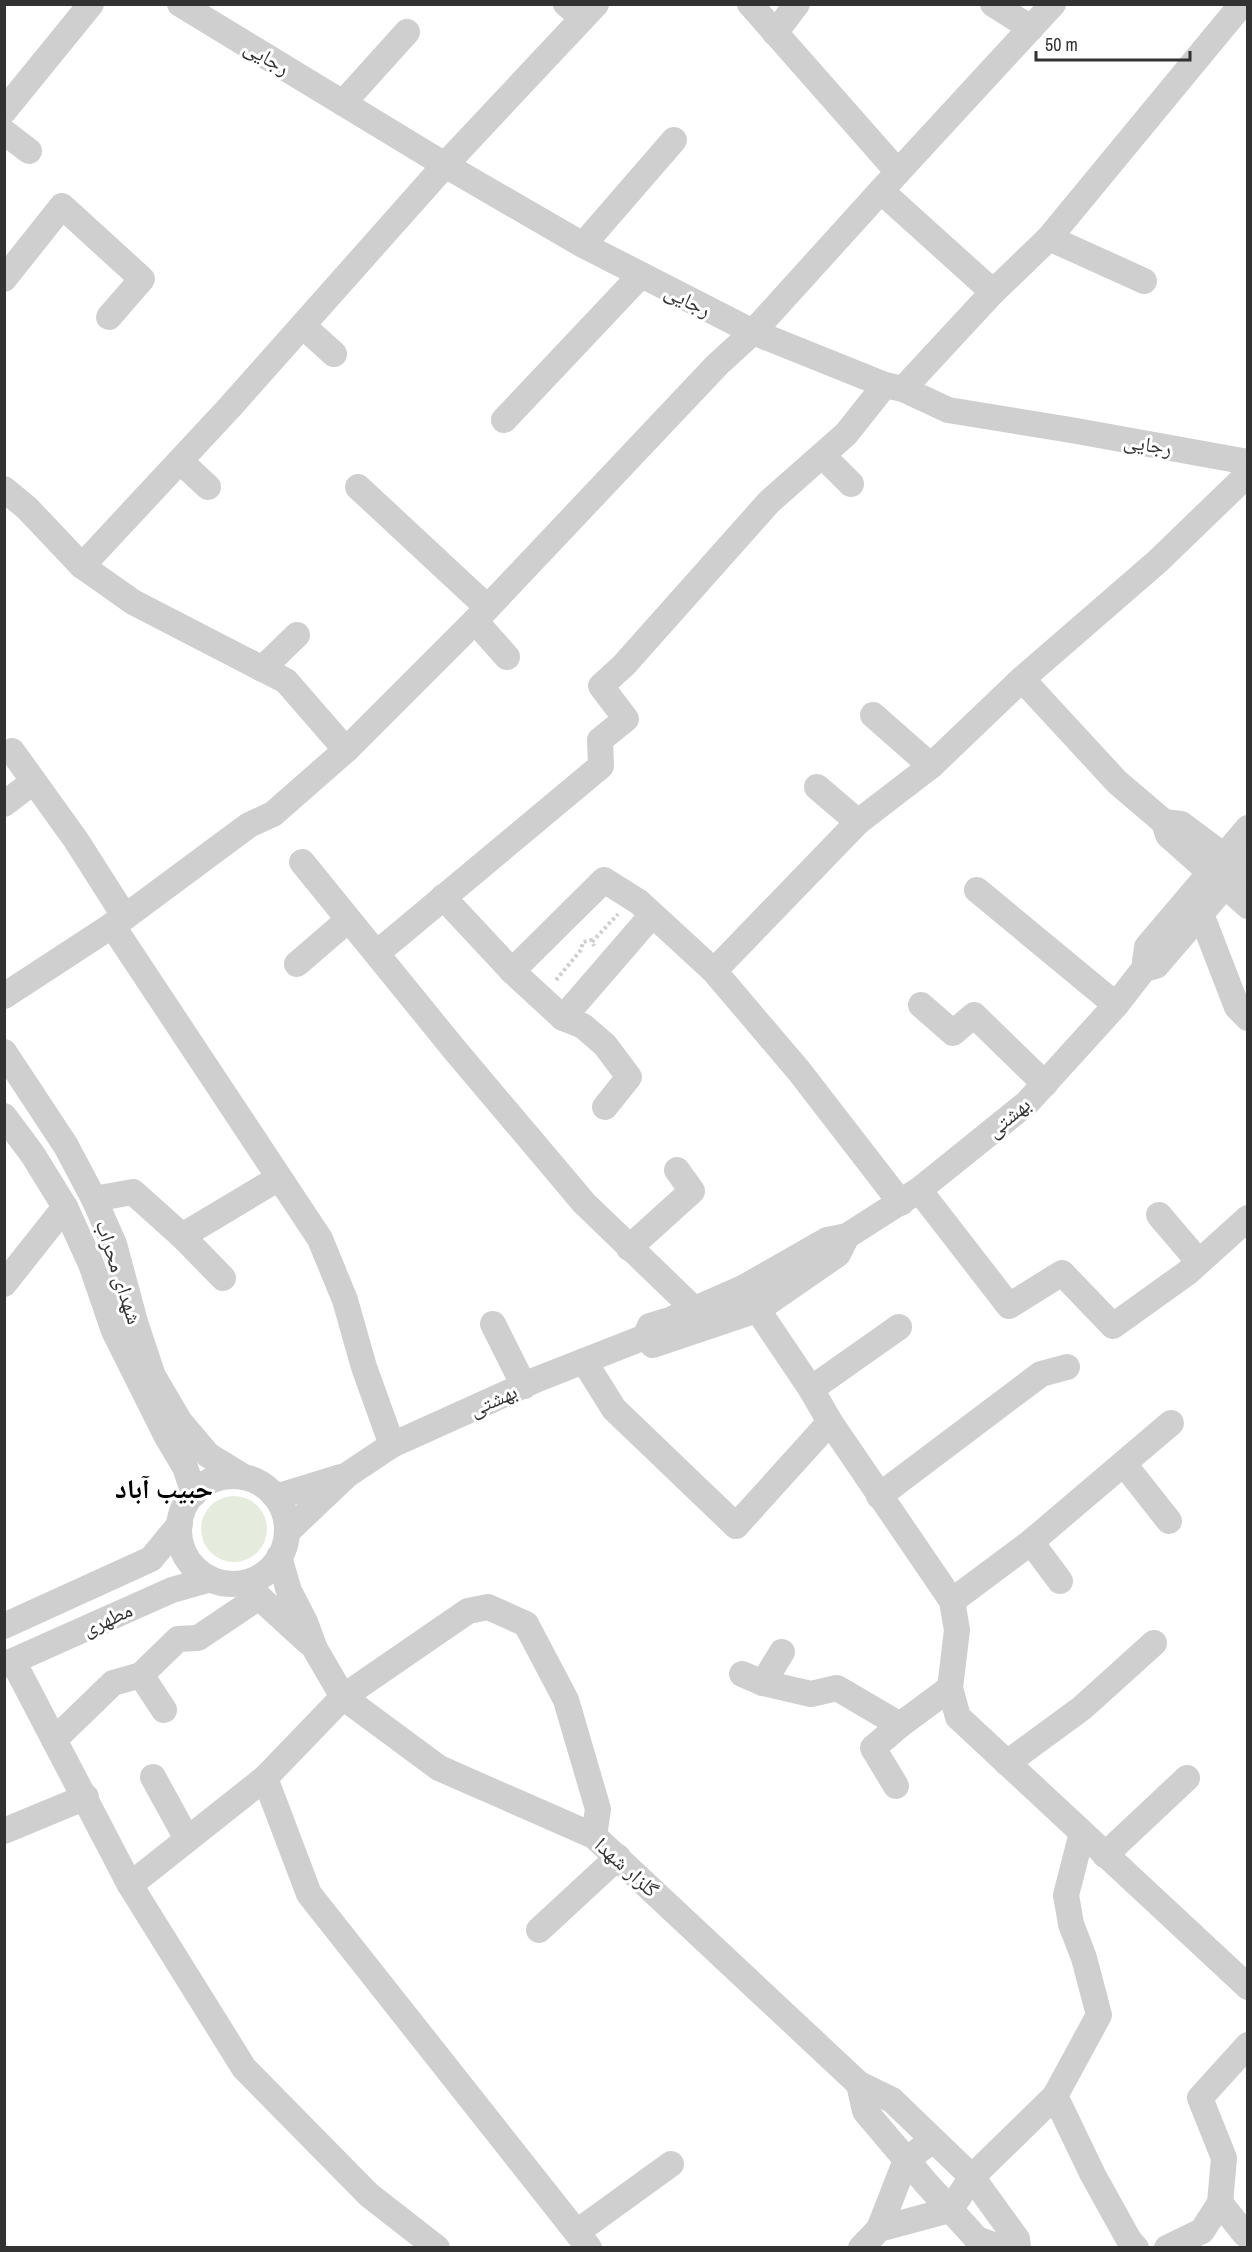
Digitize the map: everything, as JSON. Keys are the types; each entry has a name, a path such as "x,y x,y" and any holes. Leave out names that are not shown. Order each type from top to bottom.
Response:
{"street":[{"path":"4,111 91,4"},
{"path":"750,4 898,172"},
{"path":"775,33 797,4"},
{"path":"993,4 1031,28"},
{"path":"4,996 119,921 249,825 273,814 346,750 481,614 717,365 753,333 880,191 1053,4"},
{"path":"377,953 601,766 600,740 626,719 601,686 624,665 769,502 823,456 1049,238 1242,4"},
{"name":"رجایی","path":"188,6 445,165 583,245 753,333 948,410 1248,462"},
{"path":"82,566 303,326 582,9"},
{"path":"343,103 407,32"},
{"path":"4,132 29,151"},
{"path":"583,245 674,140"},
{"path":"880,191 993,292"},
{"path":"4,279 62,206 142,279 109,317"},
{"path":"1049,238 1144,281"},
{"path":"504,420 640,276"},
{"path":"303,326 334,354"},
{"path":"823,456 851,484"},
{"path":"180,461 208,487"},
{"path":"714,971 858,822 931,766 1022,679 1158,561 1248,474"},
{"path":"358,487 481,614 507,657"},
{"path":"6,492 27,508 82,566 132,602 286,681 346,750"},
{"path":"262,669 297,635"},
{"path":"1022,679 1117,782 1164,822 1168,835 1232,870 1248,906"},
{"path":"873,715 931,766"},
{"path":"12,751 76,840 119,921 279,1178 320,1239 345,1300 364,1367 392,1444"},
{"path":"4,804 33,782"},
{"path":"817,787 858,822"},
{"path":"1232,870 1148,947 1144,969 1156,966 1201,914 1232,870 1248,828"},
{"path":"302,862 454,1049 584,1203 694,1309"},
{"path":"512,971 604,880 633,898 714,971 799,1071 1009,1306 1062,1273 1113,1326 1187,1273 1248,1218"},
{"path":"977,890 1116,1005"},
{"path":"443,897 512,971 541,998 563,1018 584,1026 604,1045 629,1077 605,1107"},
{"path":"1201,914 1238,1007 1248,1018"},
{"path":"563,1018 652,915"},
{"path":"297,964 348,920"},
{"name":"بهشتی","path":"346,1475 392,1444 524,1386 645,1337 650,1326 743,1288 827,1240 847,1236 910,1197 1027,1103 1116,1005 1144,969"},
{"path":"921,1005 953,1033 974,1015 1045,1084"},
{"name":"شهدای محراب","path":"4,1052 66,1146 94,1199 114,1244 135,1322 153,1376 180,1422 208,1455 244,1477"},
{"name":"شهدای محراب","path":"4,1116 33,1155 65,1207 114,1331 166,1435 185,1467 194,1494"},
{"path":"629,1248 692,1191 677,1170"},
{"path":"182,1236 279,1178"},
{"path":"94,1199 133,1192 182,1236 223,1278"},
{"path":"4,1284 65,1207"},
{"path":"1159,1215 1199,1262"},
{"name":"بهشتی","path":"645,1337 653,1345 757,1310 838,1254 847,1236"},
{"path":"84,1251 114,1244"},
{"path":"743,1288 879,1496 952,1601 957,1630 950,1688 958,1717 1248,1987"},
{"path":"493,1324 524,1386"},
{"path":"811,1389 899,1327"},
{"path":"584,1361 614,1408 736,1526 830,1422"},
{"path":"879,1496 1041,1374 1067,1367"},
{"path":"952,1601 1031,1542 1171,1423"},
{"path":"1124,1464 1169,1521"},
{"path":"276,1497 346,1475"},
{"path":"288,1531 346,1475"},
{"path":"54,1740 112,1683 141,1675 178,1640 198,1638 252,1590 260,1577 274,1566 284,1550 288,1531 285,1513 276,1497 262,1484 244,1477 225,1477 207,1483 194,1494 185,1507 180,1524 180,1540 186,1556 196,1570 211,1579 252,1590 315,1649"},
{"name":"مطهری","path":"4,1626 151,1559 180,1524"},
{"path":"1031,1542 1060,1581"},
{"path":"279,1557 289,1591 305,1622 315,1649"},
{"path":"119,1574 131,1573 143,1585 144,1596 137,1606"},
{"name":"مطهری","path":"9,1663 172,1590 211,1579"},
{"path":"130,1885 265,1778 343,1697 468,1611 488,1607 526,1624 566,1700 598,1809 594,1836"},
{"path":"1007,1763 1082,1708 1154,1642"},
{"name":"گلزار شهدا","path":"315,1649 343,1697 439,1768 594,1836 859,2085 891,2100 972,2177 1017,2239 1018,2247"},
{"path":"782,1653 753,1679 811,1694 837,1688 900,1725"},
{"path":"9,1663 86,1797 130,1885 244,2068 369,2195 437,2247"},
{"path":"141,1675 164,1710"},
{"path":"896,1786 873,1748 950,1688"},
{"path":"153,1777 188,1839"},
{"path":"265,1778 309,1894 583,2240 671,2164"},
{"path":"1105,1855 1187,1778"},
{"path":"4,1831 86,1797"},
{"path":"879,2229 950,2210 972,2177 1055,2096 1100,2015 1084,1958 1071,1924 1066,1895 1082,1833"},
{"path":"539,1930 618,1857"},
{"path":"1167,2247 1202,2231 1220,2203 1224,2158 1200,2098 1248,2045"},
{"name":"گلزار شهدا","path":"859,2085 865,2110 906,2160 977,2239 1001,2247"},
{"path":"1055,2096 1093,2175 1129,2240 1136,2247"},
{"path":"861,2247 879,2229 906,2160 933,2140"},
{"path":"1220,2203 1245,2234 1248,2232"}],"path":[{"path":"592,942 633,898"},
{"path":"541,998 583,951 583,942 587,940 592,942 595,947 593,952"}],"shaded area":[{"path":"227,1496 241,1496 253,1501 262,1510 267,1529 265,1542 258,1553 241,1562 227,1562 215,1557 206,1548 201,1536 201,1522 206,1510 215,1501"}],"district":[{"name":"حبیب آباد","path":"164,1488"}]}
